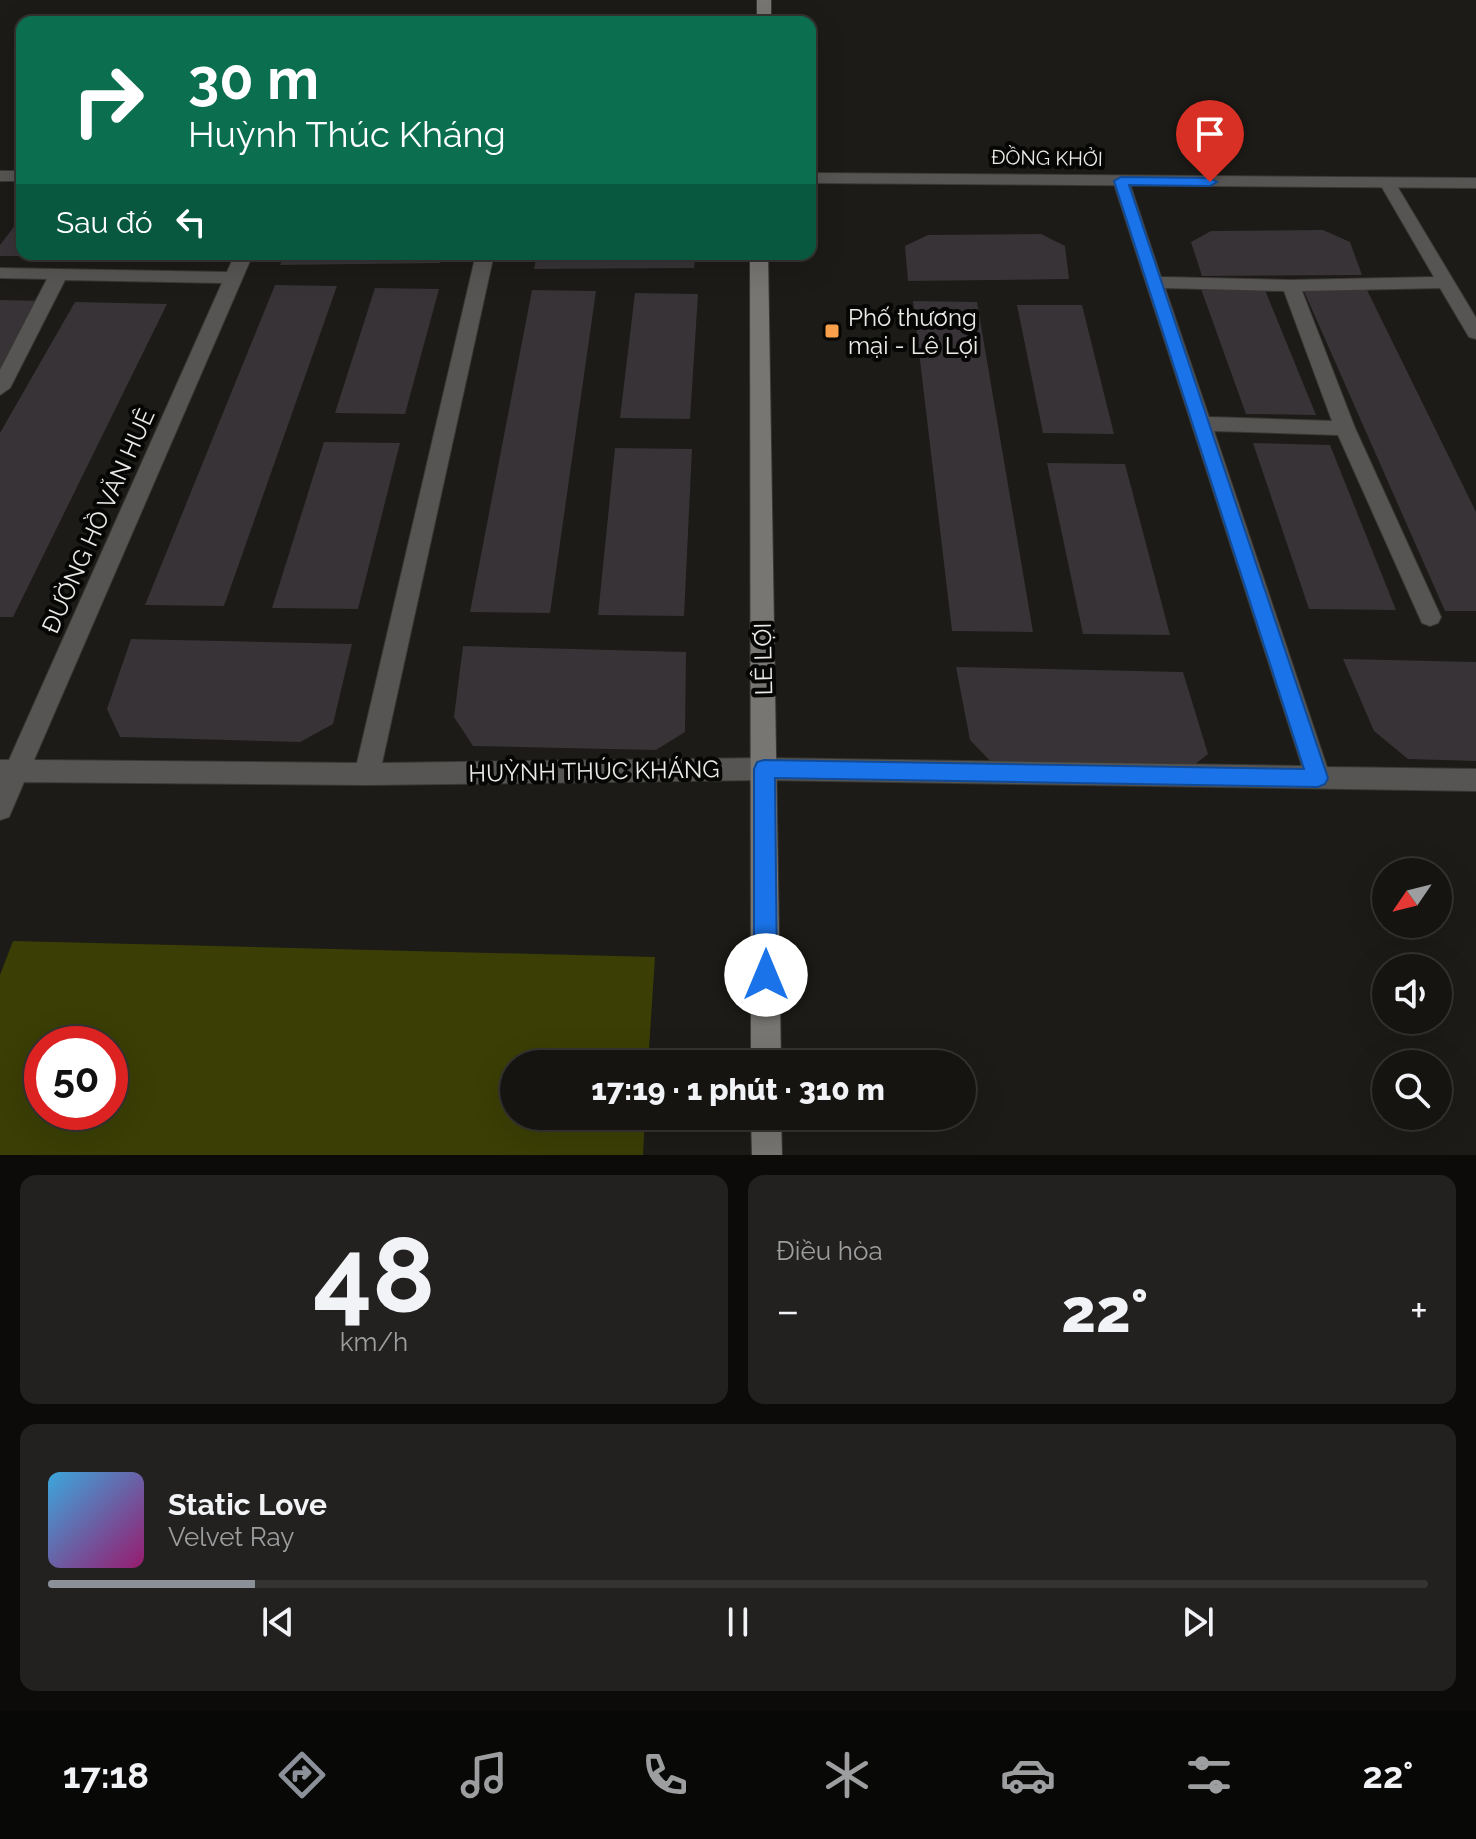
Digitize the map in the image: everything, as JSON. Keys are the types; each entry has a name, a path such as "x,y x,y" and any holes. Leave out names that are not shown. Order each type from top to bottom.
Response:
{"main road":[{"name":"LÊ LỢI","path":"759,260 766,1050"},
{"path":"766,1130 767,1155"}],"street":[{"name":"ĐỒNG KHỞI","path":"816,178 1476,183"},
{"path":"1121,181 1318,778"},
{"path":"1388,184 1476,333"},
{"name":"ĐƯỜNG HỒ VĂN HUÊ","path":"0,809 8,771 241,260"},
{"path":"367,774 484,260"},
{"path":"0,273 233,278"},
{"path":"0,388 59,274"},
{"path":"1155,282 1291,286 1446,282"},
{"path":"1291,286 1345,428 1430,617"},
{"path":"1201,424 1345,428"},
{"name":"HUỲNH THÚC KHÁNG","path":"8,771 367,774 764,769 1476,780"}],"green space":[{"path":"13,941 655,957 649,1050 500,1050 500,1130 644,1130 643,1155 0,1155 0,975"}],"building":[{"path":"16,224 16,256 0,256 0,245"},
{"path":"1323,230 1350,242 1362,275 1202,276 1191,242 1211,231"},
{"path":"1041,234 1065,246 1069,279 908,281 905,246 928,235"},
{"path":"282,260 441,260 440,263 280,265"},
{"path":"536,260 695,260 694,268 534,269"},
{"path":"275,285 337,286 224,606 145,605"},
{"path":"375,288 439,289 405,414 335,413"},
{"path":"1201,289 1265,290 1316,415 1246,414"},
{"path":"1303,289 1367,290 1476,512 1476,611 1445,611"},
{"path":"532,290 596,291 550,613 470,612"},
{"path":"635,293 698,294 690,419 620,418"},
{"path":"0,300 44,301 0,375"},
{"path":"913,301 977,302 1033,632 952,631"},
{"path":"75,302 167,304 13,617 0,617 0,433"},
{"path":"1017,305 1082,305 1114,434 1043,433"},
{"path":"324,442 400,443 358,609 272,608"},
{"path":"1253,443 1330,445 1396,610 1309,609"},
{"path":"615,448 692,449 684,616 598,615"},
{"path":"1047,463 1125,464 1170,635 1083,634"},
{"path":"131,639 352,644 333,724 300,742 120,737 107,709"},
{"path":"463,646 686,652 685,732 656,750 473,746 454,717"},
{"path":"1343,659 1476,662 1476,761 1408,759 1374,731"},
{"path":"956,667 1183,672 1208,754 1184,773 997,768 970,740"}],"place":[{"name":"Phố thương mại - Lê Lợi","path":"832,331"}],"route":[{"path":"766,975 764,769 1318,778 1121,181 1210,182"}]}
